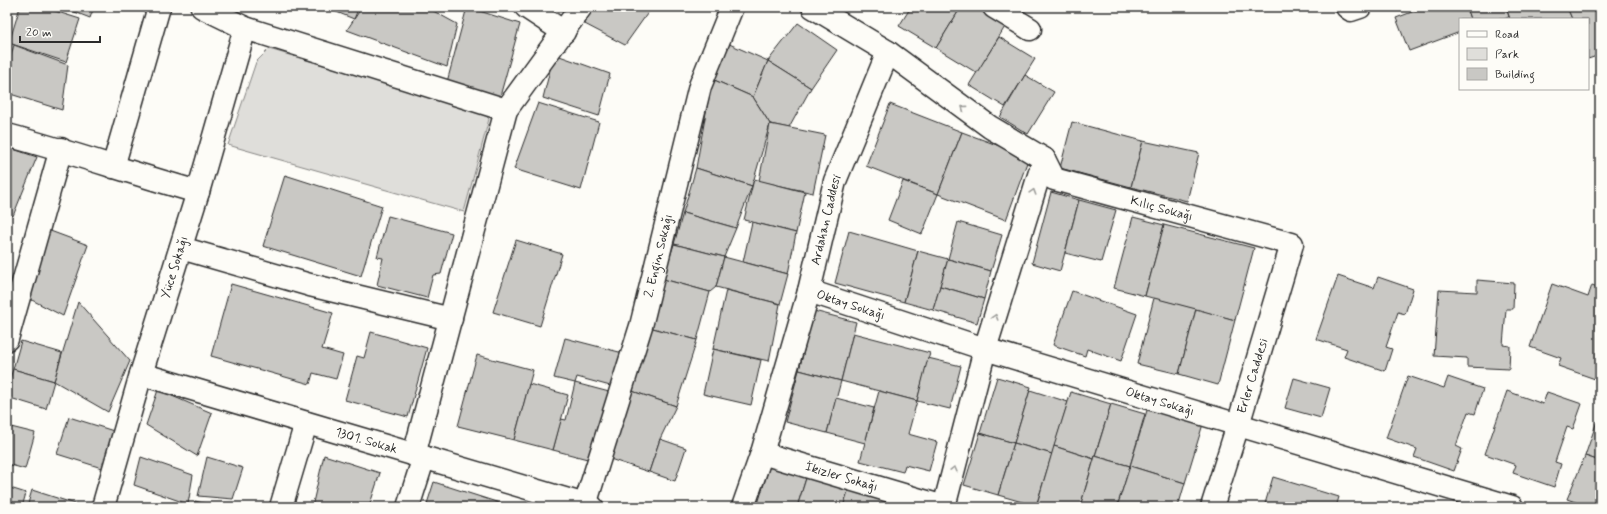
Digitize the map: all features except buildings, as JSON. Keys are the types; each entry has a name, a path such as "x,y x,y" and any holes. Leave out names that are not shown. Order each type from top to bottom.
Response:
{"street":[{"path":"113,167 159,7"},
{"path":"202,7 245,28 506,110"},
{"path":"526,7 564,32"},
{"path":"408,507 450,319 506,110 581,7"},
{"name":"2. Engin Sokağı","path":"588,506 641,326 700,86 732,7"},
{"path":"813,7 888,52 990,127 1044,159 985,349 944,507"},
{"path":"994,7 1030,29"},
{"name":"Yüce Sokağı","path":"103,507 141,374 198,192 245,28"},
{"name":"Ardahan Caddesi","path":"743,507 762,453 809,291 835,181 888,52"},
{"path":"7,136 61,150 198,192"},
{"path":"7,339 61,150"},
{"name":"Kılıç Sokağı","path":"1044,159 1054,179 1292,244"},
{"name":"Erler Caddesi","path":"1212,507 1292,244"},
{"path":"180,248 310,286 450,319"},
{"name":"Oktay Sokağı","path":"809,291 985,349 1512,507"},
{"name":"1301. Sokak","path":"141,374 588,506"},
{"path":"282,507 306,423"},
{"name":"İkizler Sokağı","path":"762,453 944,507"}],"green space":[{"path":"269,49 483,112 489,119 464,212 228,145 256,62"}]}
